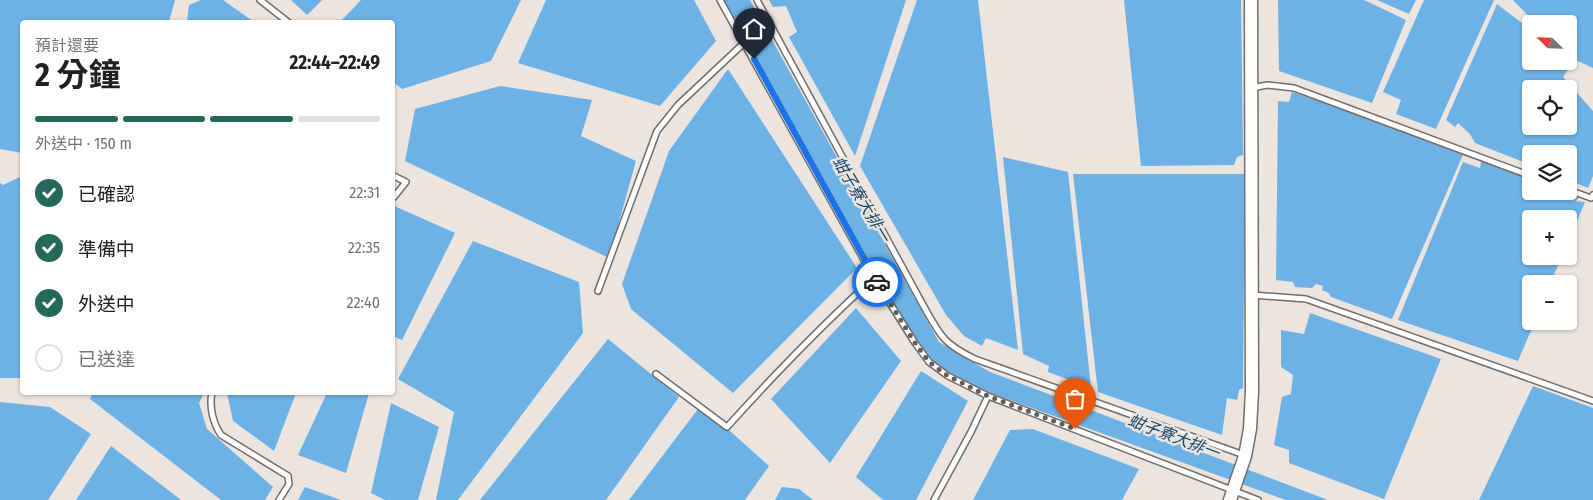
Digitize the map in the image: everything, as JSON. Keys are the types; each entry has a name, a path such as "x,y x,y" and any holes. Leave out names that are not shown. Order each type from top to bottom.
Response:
{"street":[{"path":"1232,495 1245,456 1250,429 1252,391 1251,0"}],"lane":[{"path":"260,0 285,20"},
{"path":"720,0 745,42 874,278 929,362 948,376 988,396 1232,495 1258,500"},
{"path":"757,0 939,334 949,346 974,359 1245,456"},
{"path":"598,291 657,132 678,105 745,42"},
{"path":"1252,88 1267,84 1294,88 1522,173"},
{"path":"395,176 406,182 395,196"},
{"path":"1577,193 1591,198 1593,195"},
{"path":"656,374 727,427 800,348 874,278"},
{"path":"1252,295 1306,299 1593,401"},
{"path":"211,395 210,400 215,426 221,435 288,476 289,484 279,500"},
{"path":"934,500 971,432 988,396"}],"water":[{"path":"0,0 175,0 170,20 20,20 20,153 0,149"},
{"path":"201,0 223,0 251,20 187,20 189,5"},
{"path":"291,0 322,0 307,15"},
{"path":"361,0 521,0 491,61 402,89 395,84 395,20 342,20"},
{"path":"546,0 694,0 716,41 660,106 518,63"},
{"path":"719,0 750,0 939,342 990,372 1328,500 1286,500 977,388 943,371 918,346"},
{"path":"769,0 906,0 855,156 789,37 797,32 786,6 773,7"},
{"path":"917,0 978,0 1018,350 986,338 982,346 964,336 946,315 860,166"},
{"path":"1124,0 1241,0 1243,155 1237,157 1234,165 1141,166"},
{"path":"1278,0 1364,0 1406,20 1372,103 1279,71"},
{"path":"1377,0 1416,0 1409,14"},
{"path":"1424,0 1494,0 1436,129 1396,114 1401,100 1383,92"},
{"path":"1513,0 1593,0 1593,68 1578,61 1578,15 1527,15"},
{"path":"1497,4 1522,23 1522,70 1568,70 1563,77 1566,80 1522,80 1522,135 1577,135 1577,93 1593,111 1593,176 1588,188 1577,183 1577,145 1522,145 1522,161 1475,143 1470,134 1458,123 1455,127 1446,120"},
{"path":"728,69 857,268 733,393 631,309 622,284 669,151"},
{"path":"500,86 592,100 581,136 636,161 609,258 405,161 415,109"},
{"path":"1292,92 1465,150 1392,319 1331,297 1329,293 1322,290 1323,286 1316,284 1312,288 1295,287 1293,282 1276,280 1278,101 1289,102"},
{"path":"1003,157 1068,172 1091,388 1048,372 1049,366 1023,354"},
{"path":"1482,157 1522,173 1522,200 1577,200 1585,202 1577,221 1577,210 1522,210 1522,265 1558,265 1554,275 1522,275 1522,330 1531,330 1518,361 1398,320 1463,162 1480,168"},
{"path":"1073,174 1245,174 1243,388 1239,390 1237,400 1227,398 1222,435 1098,392"},
{"path":"20,177 20,378 0,378 0,183 3,185"},
{"path":"395,206 455,233 402,340 395,337"},
{"path":"473,241 579,282 583,333 458,500 436,500 454,412 398,379"},
{"path":"856,308 901,361 830,463 771,399"},
{"path":"1310,313 1441,359 1384,499 1289,463 1289,450 1274,445 1282,397 1291,394 1293,375 1281,367 1281,330 1304,334"},
{"path":"608,339 679,397 606,500 480,500"},
{"path":"921,371 968,401 916,500 883,500 856,477"},
{"path":"1533,386 1593,408 1593,500 1479,500"},
{"path":"92,395 203,395 199,403 207,429 273,487 265,500 221,500 90,399"},
{"path":"227,395 295,395 274,451 233,421"},
{"path":"326,395 368,395 346,473 298,455"},
{"path":"0,402 50,407 91,434 48,500 0,500"},
{"path":"391,403 439,427 418,500 385,500 371,493"},
{"path":"701,405 769,466 745,500 629,500"},
{"path":"1033,429 1139,469 1122,500 973,500 1010,430"},
{"path":"111,446 181,500 76,500"},
{"path":"305,487 341,500 298,500"},
{"path":"782,487 799,489 813,500 775,500"}],"way so far":[{"path":"877,282 929,362 948,376 988,396 1075,429"}],"route":[{"path":"754,59 877,282"}],"water label":[{"name":"蚶子寮大排一","path":"862,199"},
{"name":"蚶子寮大排一","path":"1174,436"}]}
